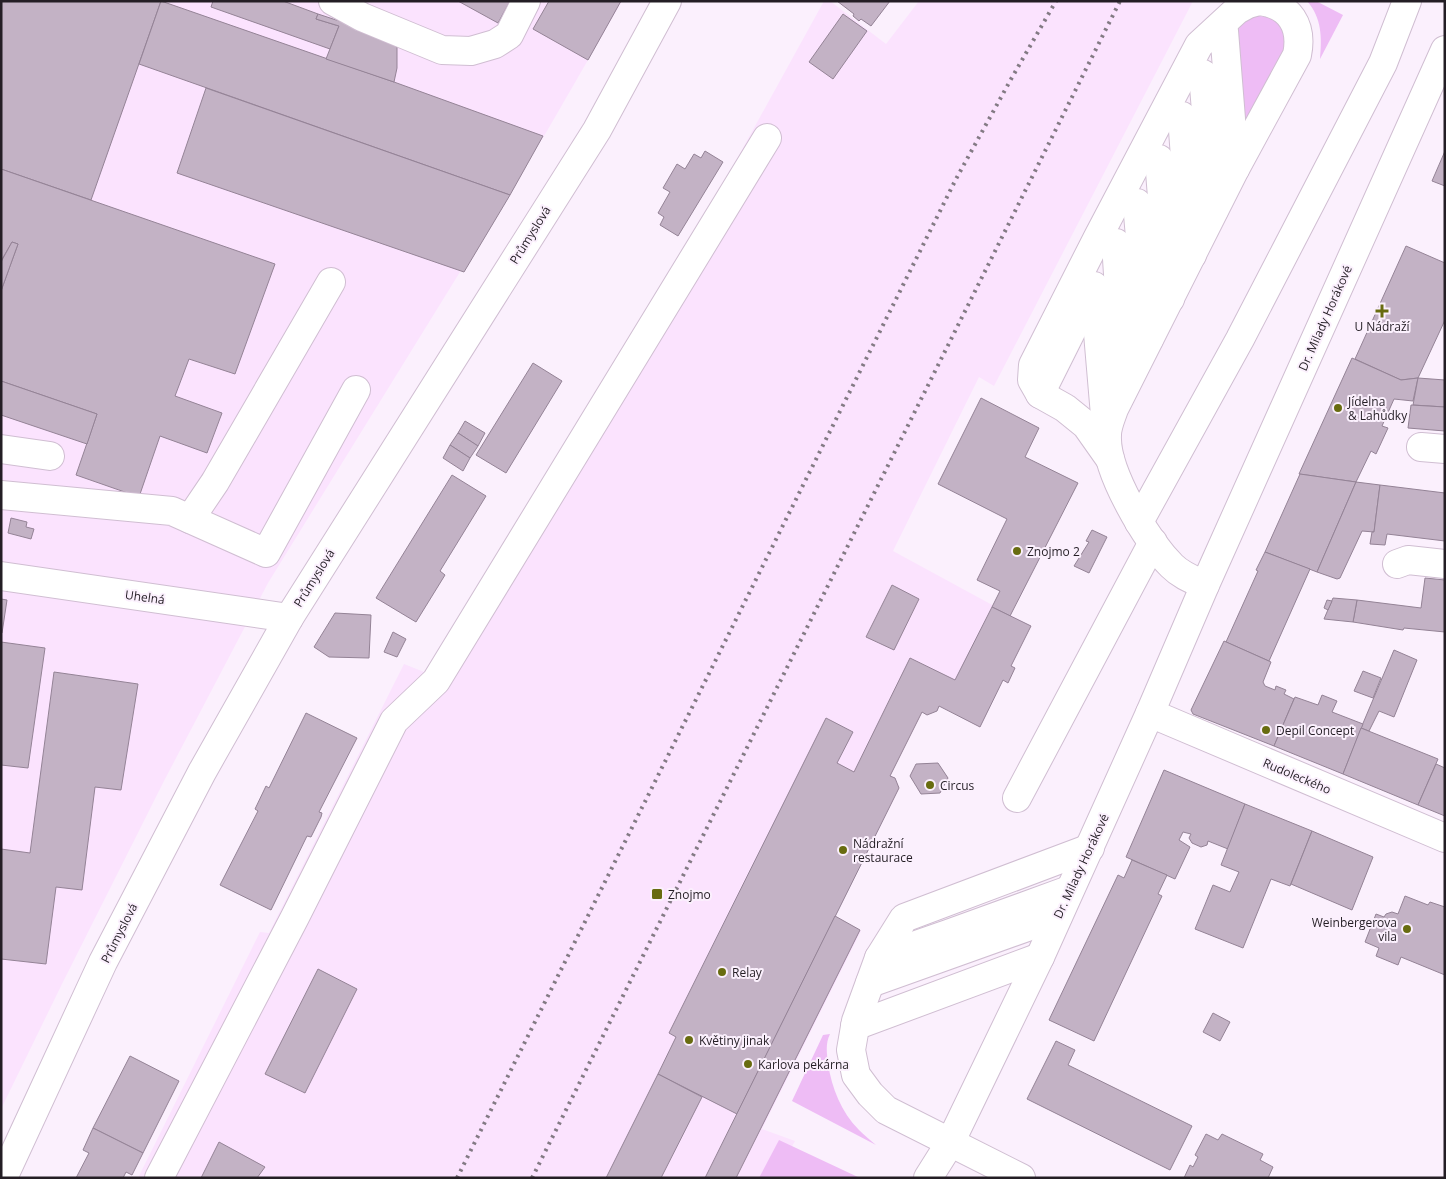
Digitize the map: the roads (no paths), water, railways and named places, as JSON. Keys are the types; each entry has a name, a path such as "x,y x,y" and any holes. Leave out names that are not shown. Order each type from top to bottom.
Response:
{"street":[{"path":"332,1 362,17 442,50 471,51 495,44 509,34 526,1"},
{"name":"Průmyslová","path":"3,1178 104,962 202,772 289,618 597,130 667,1"},
{"path":"1017,798 1240,339 1379,72 1407,1"},
{"path":"1279,6 1288,13 1295,23 1299,45 1297,54 1235,170 1111,417 1109,449 1065,408 1040,394 1032,380 1033,365 1199,45 1245,11 1279,6"},
{"path":"1040,394 1203,74 1245,11"},
{"path":"1235,170 1245,11"},
{"name":"Dr. Milady Horákové","path":"928,1178 950,1143 1040,957 1069,890 1090,848 1445,50"},
{"path":"1203,74 1214,212"},
{"path":"1182,116 1192,255"},
{"path":"160,1178 394,721 436,680 767,138"},
{"path":"1159,159 1170,299"},
{"path":"1137,203 1149,339"},
{"path":"1116,243 1126,387"},
{"path":"190,519 214,482 331,282"},
{"path":"1094,286 1109,449 1120,484 1146,532 1172,566 1188,578 1206,585"},
{"path":"1,494 172,511 266,553 356,390"},
{"path":"1,449 50,456"},
{"path":"1397,564 1408,560 1445,564"},
{"name":"Uhelná","path":"1,576 289,618"},
{"name":"Rudoleckého","path":"1150,713 1445,838"},
{"path":"1021,1178 886,1110 870,1094 856,1075 851,1050 855,1026 879,958 904,918 1090,848"},
{"path":"879,958 1069,890"},
{"path":"870,983 1058,916"},
{"path":"855,1026 1040,957"}],"railway":[{"path":"457,1178 956,179 1056,1"},
{"path":"532,1178 1120,1"}],"place":[{"name":"U Nádraží","path":"1382,311"},
{"name":"Jídelna & Lahůdky","path":"1338,408"},
{"name":"Znojmo 2","path":"1017,551"},
{"name":"Depil Concept","path":"1266,730"},
{"name":"Circus","path":"930,785"},
{"name":"Nádražní restaurace","path":"843,850"},
{"name":"Znojmo","path":"657,894"},
{"name":"Weinbergerova vila","path":"1407,929"},
{"name":"Relay","path":"722,972"},
{"name":"Květiny jinak","path":"689,1040"},
{"name":"Karlova pekárna","path":"748,1064"}]}
